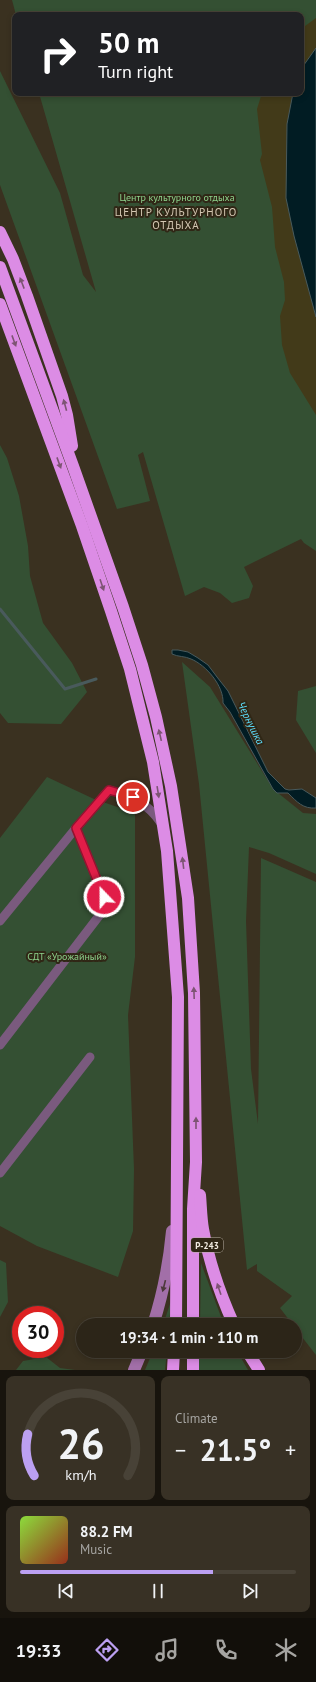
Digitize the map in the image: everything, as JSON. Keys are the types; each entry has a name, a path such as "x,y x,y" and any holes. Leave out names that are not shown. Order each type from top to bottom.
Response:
{"highway":[{"path":"0,232 21,281 62,396 80,485"},
{"path":"0,267 80,485 142,665 172,786 192,941 196,1162"},
{"path":"0,304 79,519 130,669 153,762 163,826 171,901 178,997 177,1164"},
{"name":"Р-243","path":"193,1318 193,1209 196,1162"},
{"name":"Р-243","path":"196,1162 203,1227 208,1252 223,1299 231,1318"},
{"name":"Р-243","path":"176,1318 177,1164"},
{"path":"173,1370 174,1358"},
{"path":"193,1358 193,1370"},
{"path":"251,1358 259,1370"}],"main road":[{"path":"155,1318 168,1269 177,1164"},
{"path":"134,1370 139,1358"}],"street":[{"path":"0,921 109,790 133,797 147,806 155,813 163,826"},
{"path":"0,1045 102,912 104,897 76,828"},
{"path":"0,1173 90,1058"}],"green space":[{"path":"12,0 316,0 316,30 304,47 304,12 15,12"},
{"name":"Центр культурного отдыха","path":"0,71 60,193 83,275 96,292 40,96 273,96 316,332 316,551 304,543 301,539 244,567 253,586 249,598 232,603 220,593 204,587 185,596 143,452 138,455 150,501 117,509 0,185"},
{"path":"0,445 7,458 19,496 28,546 30,576 43,623 72,663 87,692 61,724 8,723 0,713"},
{"path":"182,662 210,687 273,789 303,813 316,814 316,874 269,853 249,847 246,921 251,1069 258,1124 261,858 316,882 316,1355 302,1337 302,1318 288,1318 280,1308 292,1296 257,1271 257,1264 247,1270 199,784"},
{"path":"316,686 316,753 296,720 298,691"},
{"name":"СДТ «Урожайный»","path":"47,777 94,799 135,813 135,957 128,1015 134,1169 133,1231 118,1277 37,1246 0,1226 0,838"},
{"path":"0,1260 6,1263 8,1302 0,1317"},
{"path":"201,1263 221,1318 200,1318"},
{"path":"171,1301 170,1318 165,1318"},
{"path":"47,1358 60,1368 75,1370 16,1370 23,1361"},
{"path":"150,1358 166,1358 165,1370 145,1370"},
{"path":"199,1358 241,1358 248,1370 199,1370"}],"sand":[{"path":"316,18 316,48 304,65 304,27"},
{"path":"261,96 292,96 287,124 286,198 294,236 316,317 316,415 290,373 282,345 280,316 285,300 284,282 275,247 272,207 260,160 262,154 257,109"}],"water":[{"path":"316,48 316,317 294,236 286,198 287,124 292,96 304,96 304,65"},
{"path":"172,650 188,652 208,665 228,691 268,772 285,789 302,789 316,798 316,808 304,806 297,802 288,793 277,793 273,789 230,712 223,703 221,690 213,677 197,662 189,658 172,654"}],"waterway":[{"name":"Чернушка","path":"0,609 65,689 96,679"}],"district":[{"name":"ЦЕНТР КУЛЬТУРНОГО ОТДЫХА","path":"176,218"}],"route":[{"path":"104,897 76,828 109,790 133,797"}]}
